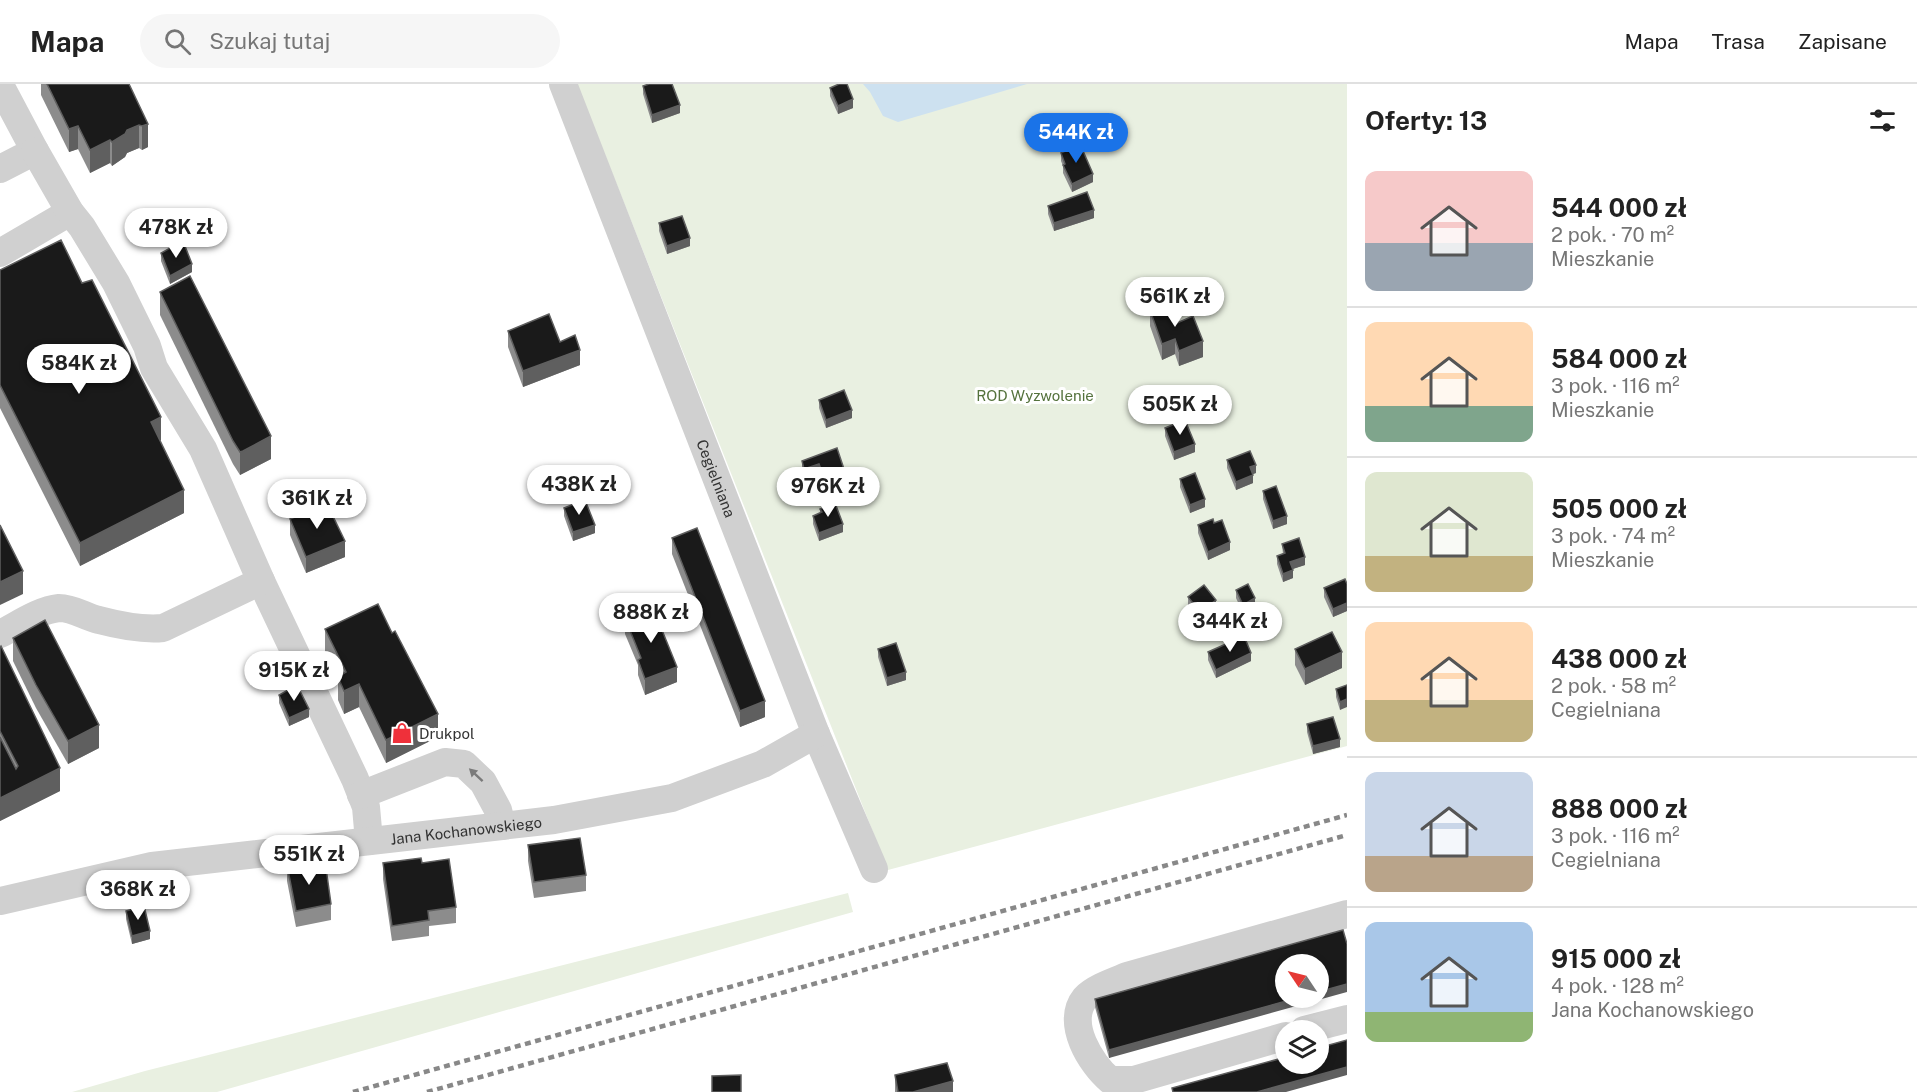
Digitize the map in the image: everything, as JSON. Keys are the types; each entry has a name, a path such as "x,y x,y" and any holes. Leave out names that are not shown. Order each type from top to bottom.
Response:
{"street":[{"name":"Cegielniana","path":"563,84 816,734 874,869"},
{"path":"0,85 69,212 82,227 116,283 147,346 154,368 203,450 261,581 322,706 361,795 366,807 369,841"},
{"path":"0,169 34,151"},
{"path":"0,252 69,212"},
{"path":"0,634 44,612 59,608 75,610 97,620 146,628 163,628 261,581"},
{"name":"Jana Kochanowskiego","path":"0,901 152,866 554,820 672,798 763,764 816,734"},
{"path":"361,795 445,762 464,764 483,782 498,810 501,826"},
{"path":"1275,1040 1135,1086 1110,1080 1098,1070 1085,1048 1079,1032 1077,1016 1086,998 1106,985 1127,976 1347,914"},
{"path":"1329,1024 1347,1019"}],"green space":[{"name":"ROD Wyzwolenie","path":"577,84 1347,84 1347,746 888,870"},
{"path":"848,893 853,912 217,1092 72,1092 145,1071"}],"water":[{"path":"863,84 1027,84 898,122 883,116"}],"building":[{"path":"47,84 129,84 148,124 127,130 125,134 112,142 110,140 90,150 78,126 69,129"},
{"path":"672,84 680,105 652,115 643,86"},
{"path":"839,84 847,84 853,99 838,106 830,88"},
{"path":"1080,144 1093,174 1072,184 1063,165 1065,164 1061,153"},
{"path":"1087,192 1094,210 1054,223 1048,206"},
{"path":"682,216 690,238 667,246 659,223"},
{"path":"61,240 82,283 92,280 161,417 151,422 184,490 80,543 0,385 0,270"},
{"path":"183,241 192,264 170,276 161,253"},
{"path":"190,276 271,436 240,452 160,292"},
{"path":"1170,302 1177,323 1193,316 1203,341 1179,351 1175,339 1162,344 1150,310"},
{"path":"549,314 560,342 575,335 580,350 523,371 508,331"},
{"path":"844,390 852,410 826,420 819,400"},
{"path":"1185,420 1195,444 1174,452 1165,428"},
{"path":"837,448 844,469 824,477 819,464 804,469 802,461"},
{"path":"1250,451 1256,465 1250,467 1253,475 1236,482 1227,460"},
{"path":"1195,473 1205,499 1190,505 1180,479"},
{"path":"1276,486 1287,516 1273,521 1263,491"},
{"path":"585,500 595,525 573,532 564,508"},
{"path":"835,503 843,524 819,533 813,516 822,512 820,509"},
{"path":"327,504 345,541 306,557 290,519"},
{"path":"1213,519 1214,523 1222,520 1230,542 1208,552 1198,525"},
{"path":"0,525 23,571 0,582"},
{"path":"697,528 765,701 740,711 672,538"},
{"path":"1299,538 1305,557 1290,562 1293,570 1283,574 1277,556 1285,553 1282,544"},
{"path":"1345,579 1347,603 1333,609 1324,588"},
{"path":"1248,584 1255,598 1243,605 1236,590"},
{"path":"1204,585 1216,600 1200,612 1188,597"},
{"path":"378,604 392,633 395,631 438,714 386,740 359,684 344,691 338,677 346,672 325,629"},
{"path":"653,608 677,667 645,679 638,660 641,658 625,618"},
{"path":"45,620 99,725 68,741 36,685 13,638"},
{"path":"1332,632 1342,652 1305,669 1295,649"},
{"path":"1244,636 1251,653 1216,670 1208,652"},
{"path":"896,643 906,672 887,678 878,649"},
{"path":"1,646 60,768 0,798 0,737 16,769 18,766 0,731"},
{"path":"297,685 309,709 289,718 279,695"},
{"path":"1347,685 1347,699 1340,702 1336,689"},
{"path":"1333,717 1340,739 1313,746 1307,724"},
{"path":"580,838 586,875 534,882 528,845"},
{"path":"421,858 422,863 449,859 456,907 428,911 429,920 392,926 383,863"},
{"path":"307,861 308,871 326,868 331,904 296,911 287,865"},
{"path":"144,906 150,931 132,936 126,911"},
{"path":"1343,930 1347,944 1347,984 1329,989 1329,954 1275,954 1275,1004 1109,1050 1095,999"},
{"path":"1347,1040 1347,1067 1329,1072 1329,1045"},
{"path":"1275,1060 1275,1074 1322,1074 1257,1092 1173,1092 1172,1088"},
{"path":"947,1063 953,1081 913,1092 898,1092 895,1075"},
{"path":"741,1075 741,1092 712,1092 712,1076"}],"railway":[{"path":"353,1092 1347,815"},
{"path":"427,1092 1347,835"}],"place":[{"name":"Drukpol","path":"402,733"}]}
